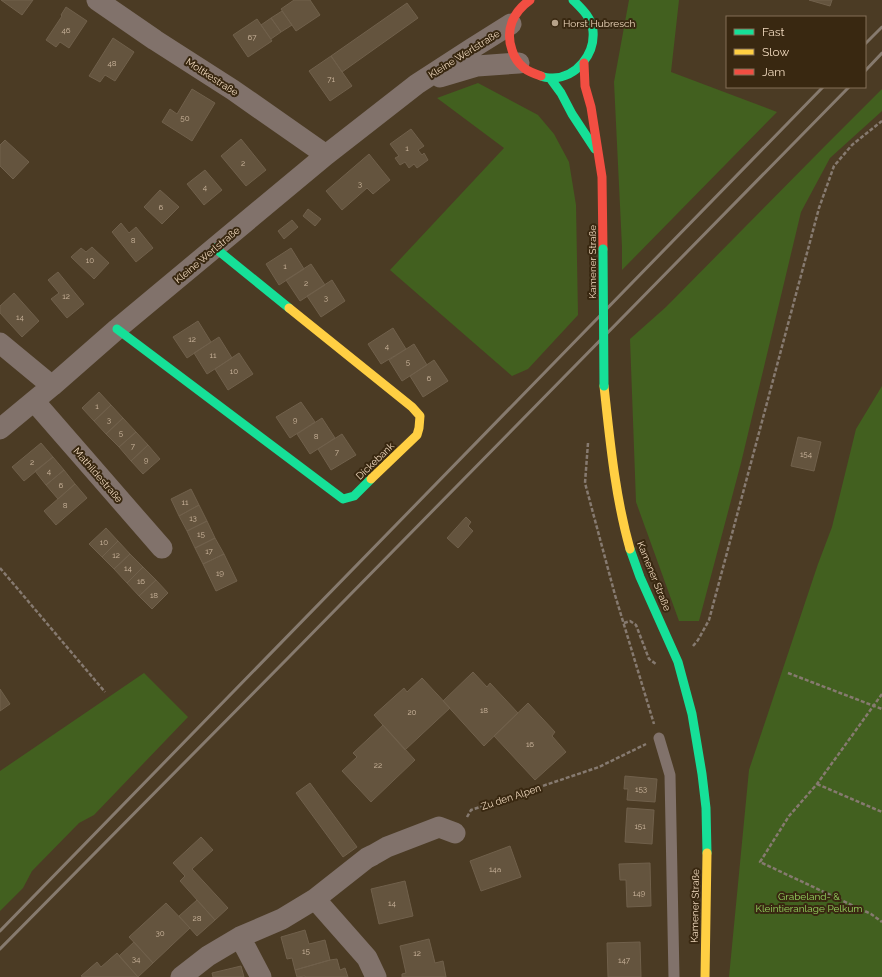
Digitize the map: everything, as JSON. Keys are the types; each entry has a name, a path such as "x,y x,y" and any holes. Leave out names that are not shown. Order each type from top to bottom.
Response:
{"main road":[{"path":"530,0 525,3 514,16 509,34 510,45 513,54 524,68 536,76 550,78 558,78 579,69 589,56 592,47 594,38 588,10 573,0"},
{"name":"Kamener Straße","path":"584,63 585,86 592,114 602,177 604,386 611,455 617,494 627,540 640,577 678,662 692,714 706,808 707,847 705,977"},
{"name":"Kamener Straße","path":"550,78 561,93 572,114 599,155"},
{"name":"Dickebank","path":"117,329 338,496 343,499 354,496 417,435 420,416 406,402 215,248"}],"street":[{"name":"Moltkestraße","path":"97,0 155,40 233,90 326,155"},
{"name":"Kleine Werlstraße","path":"0,429 117,329 326,155 417,84 511,24"},
{"name":"Kleine Werlstraße","path":"417,84 477,66 519,63"},
{"path":"0,343 52,386"},
{"name":"Mathildestraße","path":"34,401 162,548"},
{"path":"181,977 208,956 240,937 282,919 315,900 367,858 387,847 439,827 455,833"},
{"path":"315,900 367,958 376,977"},
{"path":"240,937 262,977"}],"lane":[{"path":"659,738 670,775 674,977"}],"path":[{"path":"678,662 698,640 709,620 819,208 834,166 852,145 882,121"},
{"path":"606,411 587,444 585,483 615,594 659,738"},
{"path":"0,568 105,692"},
{"path":"788,673 882,709"},
{"path":"882,694 817,784 789,816 760,862 871,914 882,922"},
{"name":"Zu den Alpen","path":"455,833 471,810 599,767 659,738"},
{"path":"817,784 882,812"}],"green space":[{"path":"629,0 679,0 671,72 777,112 622,270 614,82"},
{"path":"478,83 538,115 554,134 569,162 576,205 578,315 528,369 512,376 390,270 504,148 437,98"},
{"path":"882,89 882,111 830,158 801,212 741,463 699,621 679,621 636,502 630,339 666,307"},
{"name":"Grabeland- & Kleintieranlage Pelkum","path":"882,386 882,977 729,977 749,770 818,564 832,527 856,429"},
{"path":"144,673 188,717 94,815 79,823 32,871 23,888 0,911 0,771"}],"building":[{"path":"1,0 33,0 22,15"},
{"path":"294,0 310,0 320,15 296,31 281,9"},
{"path":"809,0 832,0 830,6"},
{"path":"407,3 418,18 342,72 331,56"},
{"path":"66,7 87,21 69,48 60,42 56,47 46,40 62,16 61,15"},
{"path":"282,11 292,25 281,32 271,18"},
{"path":"271,18 281,32 271,39 261,25"},
{"path":"257,19 272,41 248,57 233,35"},
{"path":"113,38 134,52 115,81 105,75 100,82 89,76"},
{"path":"331,56 352,86 330,101 309,71"},
{"path":"192,89 215,103 192,141 162,122 170,109 177,114"},
{"path":"411,129 424,146 418,150 422,155 424,153 428,160 417,168 414,164 409,168 405,162 400,165 395,158 399,156 390,144"},
{"path":"241,139 266,170 246,186 221,156"},
{"path":"5,140 29,162 13,179 0,166 0,145"},
{"path":"369,154 390,180 373,194 367,188 342,210 326,191"},
{"path":"205,170 222,190 204,205 187,184"},
{"path":"160,190 179,207 162,224 144,207"},
{"path":"308,209 321,219 315,226 303,216"},
{"path":"292,220 298,227 284,239 278,231"},
{"path":"121,223 129,233 136,227 153,248 136,262 112,232"},
{"path":"92,247 109,263 94,279 71,257 81,248 86,252"},
{"path":"291,248 304,269 279,285 266,264"},
{"path":"311,264 325,285 300,301 286,280"},
{"path":"58,272 84,304 67,318 51,299 59,293 48,280"},
{"path":"332,280 345,301 321,317 307,296"},
{"path":"14,293 39,321 22,337 0,313 0,306"},
{"path":"198,321 211,342 187,358 173,337"},
{"path":"393,328 406,349 381,364 368,344"},
{"path":"219,337 232,358 207,374 194,353"},
{"path":"414,344 427,365 402,381 389,360"},
{"path":"239,353 253,374 228,390 215,369"},
{"path":"434,360 448,381 423,397 410,376"},
{"path":"99,392 111,405 94,421 82,408"},
{"path":"301,402 315,422 290,438 276,417"},
{"path":"111,405 123,418 106,434 94,421"},
{"path":"123,418 136,432 119,447 106,434"},
{"path":"322,418 335,438 310,454 297,434"},
{"path":"136,432 148,445 131,461 119,447"},
{"path":"342,434 356,455 331,470 318,449"},
{"path":"798,437 821,442 814,471 791,466"},
{"path":"41,443 53,457 24,481 12,467"},
{"path":"148,445 160,459 143,474 131,461"},
{"path":"53,457 64,470 46,485 35,471"},
{"path":"64,470 75,484 58,499 46,485"},
{"path":"75,484 87,498 56,525 44,511"},
{"path":"191,489 199,505 179,516 171,499"},
{"path":"199,505 207,521 187,531 179,516"},
{"path":"466,517 471,522 468,526 473,531 458,548 447,538"},
{"path":"207,521 215,538 195,548 187,531"},
{"path":"106,528 118,541 102,557 89,544"},
{"path":"215,538 224,554 203,564 195,548"},
{"path":"118,541 130,554 114,569 102,557"},
{"path":"130,554 143,567 127,583 114,569"},
{"path":"224,554 237,581 216,591 203,564"},
{"path":"143,567 156,580 139,596 127,583"},
{"path":"156,580 168,593 152,609 139,596"},
{"path":"473,672 487,687 490,683 518,713 484,746 443,701"},
{"path":"422,678 450,708 405,750 374,715 404,688 407,692"},
{"path":"0,689 10,704 0,711"},
{"path":"528,703 555,732 552,736 566,752 535,780 494,736"},
{"path":"383,725 415,760 371,802 342,771 357,757 353,753"},
{"path":"625,776 657,779 655,802 627,800 628,789 624,789"},
{"path":"310,783 357,847 343,857 296,793"},
{"path":"627,808 654,810 652,844 625,842"},
{"path":"201,837 213,850 192,869 228,908 215,920 180,881 185,876 173,863"},
{"path":"510,846 521,877 481,891 470,861"},
{"path":"650,863 651,906 627,907 626,880 620,880 619,864"},
{"path":"405,881 413,916 379,924 371,889"},
{"path":"197,900 215,920 197,936 179,916"},
{"path":"166,903 190,928 153,963 129,937"},
{"path":"305,930 309,944 325,940 330,960 295,970 292,958 287,959 281,937"},
{"path":"429,939 435,963 443,961 446,977 402,977 402,974 406,973 400,946"},
{"path":"134,942 153,963 138,977 119,956"},
{"path":"640,942 641,977 608,977 607,943"},
{"path":"117,953 138,977 81,976 97,962 101,967"},
{"path":"337,959 340,970 345,968 348,977 297,977 295,970"},
{"path":"241,966 244,977 213,977 212,973"}],"railway":[{"path":"866,43 882,27"},
{"path":"866,70 882,53"},
{"path":"0,931 822,88"},
{"path":"0,949 848,88"}],"traffic: fast":[{"path":"541,76 546,78 562,77 577,69 588,56 593,40 591,22 573,0"},
{"path":"550,78 561,93 572,114 595,149"},
{"path":"215,248 289,308"},
{"path":"603,249 604,386"},
{"path":"117,329 343,499 354,496 371,479"},
{"path":"630,549 640,577 678,662 692,714 706,808 707,853"}],"traffic: slow":[{"path":"289,308 412,407 420,416 417,435 371,479"},
{"path":"604,386 620,509 630,549"},
{"path":"705,977 707,853"}],"traffic: jam":[{"path":"530,0 519,10 512,22 509,35 510,43 516,60 528,71 541,76"},
{"path":"584,63 585,86 591,107 602,177 603,249"}],"place":[{"name":"Horst Hubresch","path":"555,23"}]}
